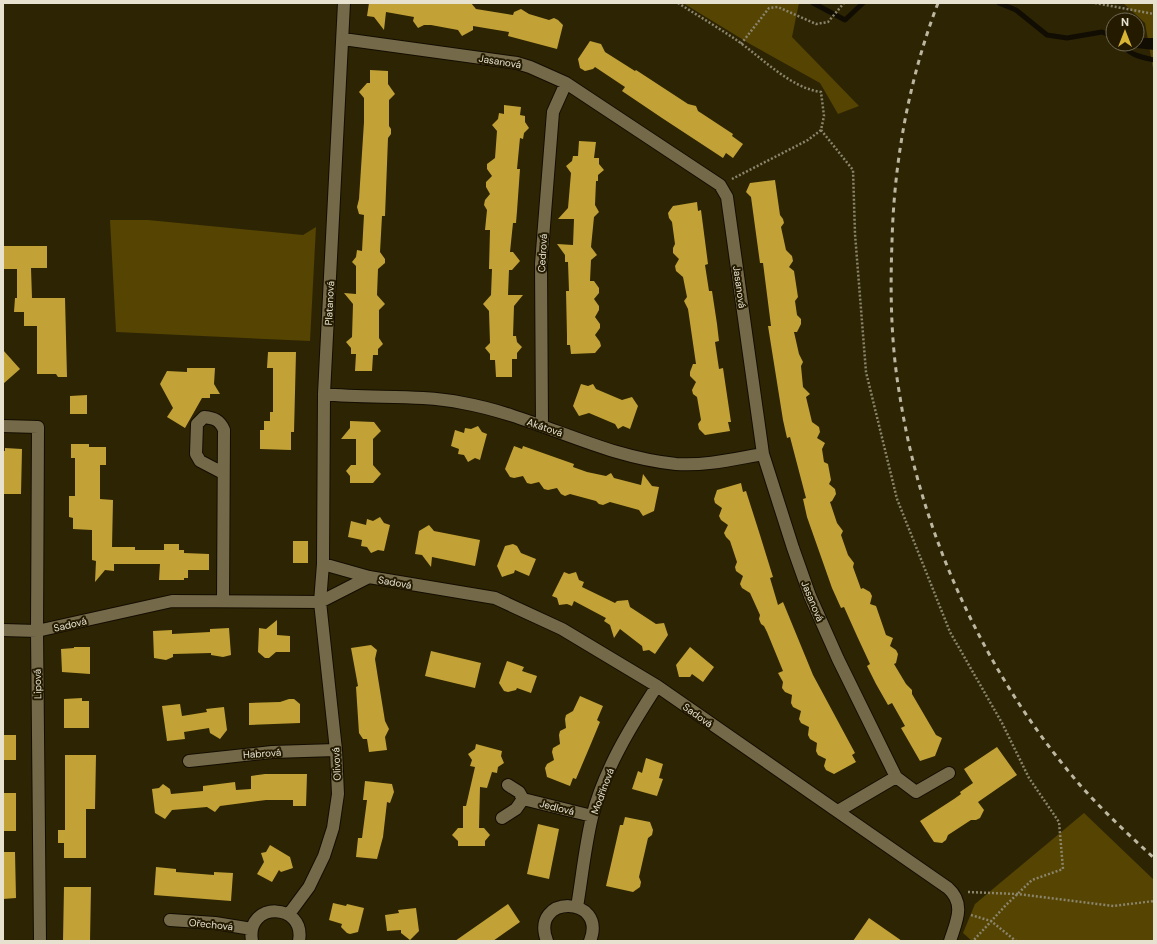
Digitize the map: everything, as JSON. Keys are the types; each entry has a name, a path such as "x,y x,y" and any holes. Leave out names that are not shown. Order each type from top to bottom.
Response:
{"street":[{"name":"Platanová","path":"320,602 323,564 324,394 344,3"},
{"name":"Jasanová","path":"343,39 517,63 530,67 566,83 720,185 727,196 763,454 810,596 838,659 896,777 916,792 949,773"},
{"name":"Cedrová","path":"542,426 540,264 553,112 566,83"},
{"name":"Akátová","path":"324,394 355,397 441,400 463,403 542,426 614,452 645,460 677,464 721,462 763,454"},
{"name":"Lipová","path":"3,426 38,427 37,631 40,941"},
{"path":"223,473 223,600"},
{"name":"Sadová","path":"323,564 369,577 495,598 562,629 657,686 953,892"},
{"name":"Sadová","path":"3,630 37,631 172,601 223,600 320,602 369,577"},
{"name":"Olivová","path":"289,914 309,887 324,856 334,828 338,794 336,750 320,602"},
{"name":"Modřínová","path":"577,907 592,816 611,765 637,717 657,686"},
{"name":"Habrová","path":"189,761 272,752 336,750"},
{"path":"838,811 896,777"},
{"name":"Jedlová","path":"508,785 519,792 523,799 592,816"},
{"path":"502,818 516,809 523,799"},
{"path":"950,941 959,912 958,902 953,892"},
{"path":"546,941 545,924 551,914 561,907 569,905 584,911 591,921 593,933 590,941"},
{"path":"252,935 255,922 267,912 274,911 289,914 299,927 299,941"},
{"name":"Ořechová","path":"170,920 215,923 252,935"}],"path":[{"path":"678,3 741,44 790,80 810,91 821,92 824,116 821,130 808,140 720,185"},
{"path":"1095,3 1154,14"},
{"path":"741,44 770,8 778,7 816,24 828,22 844,4"},
{"path":"821,130 853,170 855,234 866,372 897,499 950,632 1002,723 1029,778 1059,822 1063,869 1032,880 973,941"},
{"path":"953,892 1017,894 1114,906 1154,901"},
{"path":"959,912 991,921 1016,941"}],"shaded area":[{"path":"683,3 799,3 792,37 859,106 838,114 820,83 750,44"},
{"path":"1123,3 1154,3 1154,74 1145,23 1145,12 1133,12"},
{"path":"1145,38 1154,38 1154,50 1145,49"},
{"path":"110,220 148,220 303,235 316,227 310,341 116,332"},
{"path":"1084,813 1154,880 1154,941 972,941 963,933 975,904"}],"building":[{"path":"369,3 471,3 476,9 513,15 514,12 521,9 529,14 549,20 554,18 563,25 557,49 508,36 509,32 473,26 473,30 462,36 458,30 431,25 424,25 418,28 413,21 414,17 386,12 384,30 374,17 367,16"},
{"path":"590,41 601,44 605,52 635,71 636,70 688,104 696,106 698,111 733,134 732,136 743,144 733,158 726,153 723,158 662,118 622,91 625,87 595,67 585,71 580,68 578,59"},
{"path":"370,70 388,71 388,84 395,94 389,100 389,126 391,129 391,134 388,138 385,216 382,216 380,252 385,259 385,263 378,269 377,295 385,304 379,310 379,338 383,344 378,349 378,355 373,355 372,371 355,371 356,354 351,354 351,348 346,342 352,337 353,304 344,293 356,294 356,266 352,262 356,257 357,250 362,251 364,215 359,214 357,207 359,199 364,122 364,98 359,92 367,83 370,83"},
{"path":"504,105 521,107 520,115 525,116 525,122 529,128 524,133 523,139 520,138 517,169 520,169 516,223 513,223 510,252 513,252 520,261 512,270 509,270 508,295 523,295 514,306 513,336 516,336 517,342 522,347 517,353 517,359 512,359 512,377 496,377 495,360 490,360 490,354 485,348 490,343 489,311 483,304 491,295 492,269 489,269 490,230 485,230 487,210 484,205 485,200 490,194 486,187 486,182 492,176 487,169 487,164 495,158 497,131 492,125 498,119 499,113 504,114"},
{"path":"579,141 596,142 594,158 599,158 599,164 604,170 598,175 598,181 596,181 595,205 599,212 594,217 591,247 597,255 591,260 590,281 594,281 599,288 599,293 594,299 599,306 599,310 595,317 600,324 600,328 595,335 601,346 595,353 571,354 570,345 567,345 566,291 569,291 568,262 565,262 565,255 557,244 573,245 574,219 558,219 568,208 571,173 566,166 572,161 573,156 578,156"},
{"path":"775,180 780,215 784,223 781,227 786,250 792,256 793,261 789,267 794,271 798,297 795,301 797,315 801,319 801,324 797,332 794,332 799,354 803,362 801,366 803,387 810,394 806,397 812,422 819,427 820,432 817,438 825,443 822,449 824,462 828,464 831,480 829,484 835,489 836,494 830,502 837,523 843,531 841,535 848,555 854,563 853,567 861,589 863,588 870,592 872,596 870,604 876,606 886,635 893,638 890,646 896,650 898,654 896,663 894,664 906,684 912,690 912,694 936,735 942,738 935,756 920,761 901,728 905,726 892,703 888,705 876,684 867,666 870,664 844,607 841,608 832,588 807,517 803,499 806,498 790,437 787,438 768,326 771,326 763,263 760,263 751,197 746,192 750,183"},
{"path":"697,202 698,211 701,210 708,264 705,265 709,291 712,291 717,324 719,341 715,342 719,369 723,368 731,422 728,422 730,431 705,435 699,429 698,424 701,420 697,397 693,394 692,390 696,382 690,376 690,372 693,364 696,364 688,309 684,301 687,297 683,277 676,271 675,266 679,259 673,253 675,244 672,222 668,213 673,206"},
{"path":"3,246 47,246 47,268 31,268 32,298 65,298 67,377 58,377 56,374 37,374 37,326 24,326 24,312 14,312 15,298 17,298 17,269 3,269"},
{"path":"3,350 20,369 3,384"},
{"path":"268,352 296,352 294,432 291,432 291,450 260,449 260,430 264,430 264,421 270,421 270,412 273,412 273,368 267,368"},
{"path":"187,368 215,368 214,384 220,394 210,394 210,398 202,398 185,428 167,417 173,408 160,384 167,371 187,372"},
{"path":"581,384 588,386 593,384 596,389 622,400 632,397 638,406 630,429 623,426 618,429 615,424 589,413 579,416 573,406"},
{"path":"87,395 87,414 70,414 70,396"},
{"path":"350,421 374,422 381,431 373,439 373,465 381,474 373,483 350,483 350,476 346,471 351,465 356,465 356,439 341,439 350,428"},
{"path":"478,426 482,432 487,434 480,460 475,458 468,462 464,455 458,454 459,449 451,446 455,430 464,433 465,428 471,429"},
{"path":"71,444 89,444 89,447 106,447 106,465 100,465 100,499 113,500 112,547 135,547 135,550 164,550 164,544 179,544 179,550 184,550 184,553 209,554 209,570 188,570 188,578 184,578 184,580 159,580 160,564 114,564 114,571 105,570 95,582 96,561 92,560 92,530 73,529 73,518 69,517 69,496 75,496 75,458 71,458"},
{"path":"514,446 522,449 523,446 574,464 573,467 587,472 606,476 611,473 614,478 641,485 643,474 652,486 659,487 654,511 643,516 639,510 610,502 603,505 596,501 570,494 565,496 561,494 557,488 548,490 544,489 539,482 531,484 527,483 523,476 514,478 510,477 505,469"},
{"path":"5,448 22,449 21,494 4,494 3,451 5,451"},
{"path":"741,483 743,492 746,491 773,577 770,578 778,605 783,602 813,675 855,753 852,755 856,762 834,774 826,770 824,766 826,759 818,755 816,751 817,743 810,739 808,735 809,727 801,723 799,719 801,711 793,707 791,703 792,695 785,692 782,688 783,682 778,673 783,671 767,632 761,624 759,619 760,615 750,593 742,588 740,584 743,576 736,571 735,567 737,562 730,541 724,533 728,525 721,520 719,516 722,508 715,503 714,499 717,490"},
{"path":"380,517 384,523 390,525 384,551 378,550 371,553 367,547 361,546 362,540 348,537 351,521 366,525 367,519 373,521"},
{"path":"429,525 434,531 480,540 475,566 432,557 431,567 422,555 415,554 419,531"},
{"path":"293,541 308,541 308,563 293,563"},
{"path":"513,544 517,546 521,553 536,559 529,576 515,570 514,573 502,577 497,566 505,546"},
{"path":"564,572 569,574 576,572 579,580 584,582 582,587 615,603 617,601 628,600 630,607 656,624 664,623 668,635 655,654 649,650 643,651 642,646 620,629 614,638 610,625 604,621 606,618 574,601 572,606 567,604 559,605 557,598 552,596"},
{"path":"277,620 277,635 290,636 290,652 276,652 269,658 265,658 258,652 259,628 266,629"},
{"path":"229,628 231,655 223,657 211,655 211,653 173,654 173,657 166,660 154,658 153,631 172,630 172,634 210,632 210,629"},
{"path":"371,645 377,650 375,659 385,721 389,729 385,737 387,750 369,752 367,739 363,739 359,733 356,687 358,686 351,648"},
{"path":"90,647 90,674 62,672 61,649"},
{"path":"690,647 714,667 703,682 692,674 690,677 679,677 676,665"},
{"path":"431,651 481,663 475,688 425,676"},
{"path":"507,661 524,667 522,671 537,676 531,693 517,688 516,690 508,692 504,691 499,683"},
{"path":"580,696 603,706 597,720 600,722 576,779 573,778 570,786 547,777 545,768 547,764 554,760 552,752 553,748 560,744 559,735 560,731 566,728 566,715 573,711"},
{"path":"82,698 82,701 89,701 89,728 64,728 64,699"},
{"path":"294,699 300,704 300,723 249,725 249,703 280,702"},
{"path":"180,704 182,716 207,712 206,709 224,707 227,730 220,739 210,733 209,728 184,732 185,739 167,741 162,706"},
{"path":"3,735 16,735 16,760 3,760"},
{"path":"476,744 502,751 501,756 504,763 498,767 497,773 492,772 487,788 480,787 479,828 484,828 490,835 485,841 485,846 458,846 458,841 452,835 458,828 463,828 463,806 466,806 475,767 470,766 472,760 468,754 475,749"},
{"path":"997,747 1017,775 978,802 984,810 980,818 971,820 948,835 946,840 942,843 934,842 920,821 961,794 960,792 973,783 964,769"},
{"path":"65,755 96,755 95,809 86,809 86,858 64,858 64,843 58,843 58,830 65,830"},
{"path":"646,758 663,764 659,778 663,779 657,796 632,789 638,771 642,773"},
{"path":"265,774 307,774 306,806 293,806 293,800 266,800 220,806 215,812 207,807 172,810 165,819 155,813 152,789 159,788 163,784 170,789 171,794 203,791 203,786 235,782 236,790 251,789 251,776"},
{"path":"365,781 392,784 394,792 390,803 387,802 383,837 377,859 356,857 358,838 362,838 367,800 363,800"},
{"path":"3,793 16,793 16,831 3,831"},
{"path":"625,817 650,822 653,830 652,835 648,838 639,877 641,882 640,887 633,892 606,886 620,825 623,825"},
{"path":"538,824 559,829 549,879 527,874"},
{"path":"270,845 290,857 293,868 281,872 279,870 272,882 257,874 264,862 261,853 266,852"},
{"path":"3,852 15,852 16,898 3,899"},
{"path":"156,867 176,869 176,872 214,875 214,872 233,873 231,901 154,895"},
{"path":"64,887 91,887 90,941 63,941"},
{"path":"333,903 346,906 347,904 364,908 358,932 350,934 347,933 341,927 342,924 329,920"},
{"path":"508,904 520,922 493,941 455,941"},
{"path":"416,908 419,931 410,940 401,933 401,930 387,931 385,915 399,913 398,910"},
{"path":"869,918 902,941 853,941"}],"waterway":[{"path":"813,3 845,20 863,3"},
{"path":"999,3 1016,10 1047,35 1067,38 1102,32 1105,33"},
{"path":"1130,52 1140,57 1154,60"}],"railway":[{"path":"938,3 911,91 900,151 893,212 891,281 893,339 897,378 910,450 924,502 942,553 963,603 988,652 1016,699 1046,743 1080,785 1154,858"}]}
